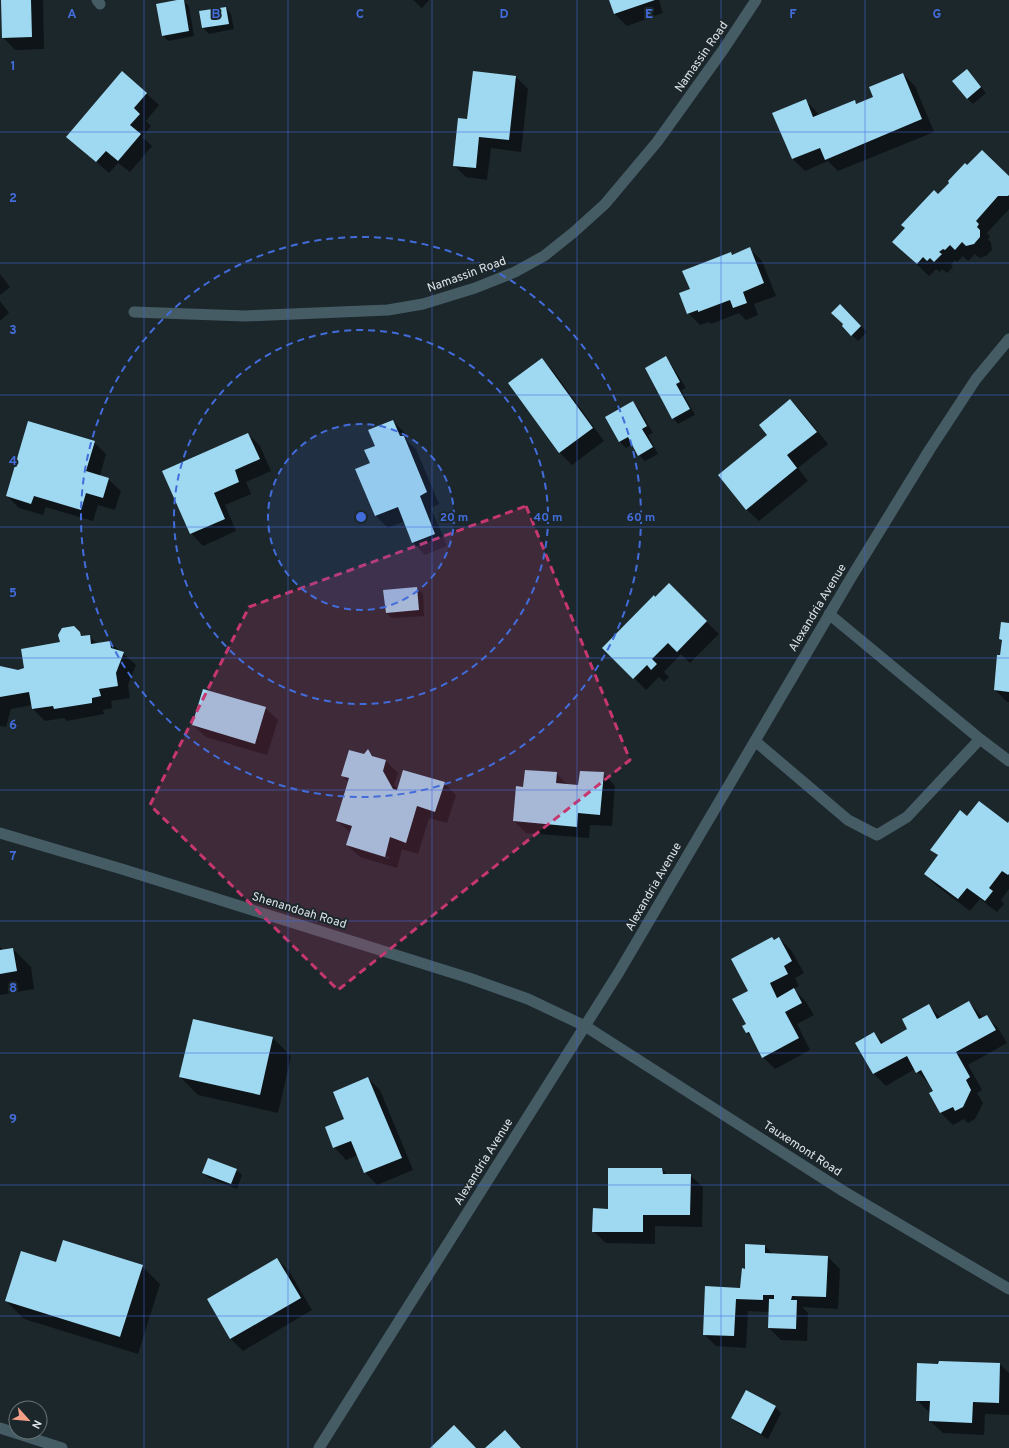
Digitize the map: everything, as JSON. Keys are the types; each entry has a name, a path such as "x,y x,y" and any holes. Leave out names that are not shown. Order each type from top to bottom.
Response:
{"street":[{"name":"Namassin Road","path":"134,312 245,316 388,310 423,304 475,288 515,272 544,256 605,204 657,142 723,50 756,0"},
{"name":"Alexandria Avenue","path":"319,1448 619,972 829,614 930,449 976,379 1009,339"},
{"path":"829,614 980,739 1009,761"},
{"path":"755,741 848,820 876,835 907,817 980,739"},
{"name":"Shenandoah Road","path":"0,833 125,870 469,978 528,999 585,1026"},
{"name":"Tauxemont Road","path":"585,1026 843,1191 1009,1289"},
{"path":"0,1428 62,1448"}],"highlighted area":[{"path":"526,506 630,760 338,990 150,805 249,607"}],"building":[{"path":"1,0 31,0 32,37 2,38"},
{"path":"184,0 189,31 162,36 156,4"},
{"path":"609,0 655,0 614,14"},
{"path":"226,7 229,24 202,28 199,11"},
{"path":"967,69 981,87 967,99 952,81"},
{"path":"122,71 147,93 134,108 140,114 130,125 141,134 118,161 106,151 96,162 66,137"},
{"path":"473,71 516,76 509,140 479,137 476,168 453,166 458,118 467,119"},
{"path":"903,73 922,119 825,160 820,148 792,159 772,113 806,99 813,117 855,100 856,104 873,97 869,87"},
{"path":"982,150 1009,176 1009,195 998,196 976,221 979,224 977,227 980,230 980,237 974,244 966,246 962,242 955,250 950,245 945,250 943,249 939,252 942,254 934,262 930,258 927,261 923,257 917,264 892,242 905,228 901,225 934,190 938,194 965,163 967,165"},
{"path":"750,247 764,283 743,292 747,303 733,308 730,300 698,312 698,310 687,314 679,293 690,289 682,271 731,252 732,255"},
{"path":"840,304 861,326 851,336 842,326 843,324 831,313"},
{"path":"666,356 680,382 676,384 690,409 672,419 645,368"},
{"path":"542,358 593,428 559,453 508,383"},
{"path":"790,399 817,432 787,455 797,468 746,510 718,475 767,435 759,425"},
{"path":"633,401 647,426 642,429 653,447 638,456 628,437 619,442 605,417"},
{"path":"393,420 400,436 404,436 427,492 420,496 435,534 412,543 398,507 375,516 355,469 370,463 364,450 375,446 368,430"},
{"path":"28,421 95,441 86,471 109,478 103,498 86,493 81,510 34,496 31,504 6,496"},
{"path":"248,433 260,459 235,470 239,482 214,493 225,519 190,534 162,471"},
{"path":"669,583 707,621 677,652 668,643 652,659 657,664 651,670 647,665 633,679 602,648 654,595 655,597"},
{"path":"417,587 419,610 386,613 383,590"},
{"path":"1001,622 1009,623 1009,692 994,690 997,655 1000,655 1002,640 999,639"},
{"path":"74,626 80,632 81,636 90,635 91,644 110,641 111,648 124,652 116,673 118,686 99,689 101,696 92,698 92,703 54,709 53,706 32,709 29,692 0,697 0,666 18,670 24,668 21,649 60,642 58,635 62,628"},
{"path":"203,689 266,707 255,744 192,725"},
{"path":"368,749 372,756 386,760 383,771 393,789 397,790 403,770 445,782 435,812 417,806 406,843 390,837 385,857 346,845 352,826 336,821 349,778 341,776 349,750 364,754"},
{"path":"525,770 557,772 556,783 578,785 580,771 604,772 600,815 578,813 577,827 513,821 516,786 523,787"},
{"path":"979,801 1008,823 1009,821 1009,874 1008,875 1002,871 989,888 993,891 985,901 967,888 958,899 924,874 938,855 930,850 960,810 967,816"},
{"path":"772,937 774,940 779,937 792,961 784,966 788,974 770,983 777,998 794,988 802,1003 785,1012 799,1038 762,1058 749,1032 746,1033 742,1026 746,1024 732,999 748,991 731,959"},
{"path":"13,948 17,971 0,974 0,950"},
{"path":"969,1001 979,1019 987,1015 996,1030 956,1052 970,1077 966,1080 971,1090 963,1107 955,1111 953,1107 940,1113 929,1093 933,1091 921,1070 916,1073 907,1056 873,1074 855,1043 874,1032 881,1044 907,1029 902,1019 929,1004 937,1019"},
{"path":"193,1019 273,1037 260,1095 179,1077"},
{"path":"368,1077 402,1158 364,1173 351,1141 333,1148 325,1127 344,1119 333,1092"},
{"path":"208,1158 237,1169 231,1184 202,1173"},
{"path":"608,1168 662,1168 663,1174 691,1174 690,1215 643,1215 643,1232 592,1232 593,1208 608,1209"},
{"path":"63,1240 143,1265 120,1337 5,1301 21,1251 56,1262"},
{"path":"745,1244 765,1245 765,1253 828,1256 826,1297 792,1296 791,1300 797,1300 796,1329 768,1328 769,1299 774,1299 774,1295 763,1295 763,1300 736,1299 734,1336 703,1335 705,1286 740,1288 742,1268 745,1269"},
{"path":"277,1258 301,1298 230,1339 207,1299"},
{"path":"939,1361 1000,1363 999,1403 973,1402 972,1423 929,1421 930,1401 916,1401 917,1363 938,1364"},
{"path":"746,1390 776,1406 761,1434 731,1418"},
{"path":"454,1425 476,1448 430,1448"},
{"path":"505,1430 521,1448 485,1448"}]}
